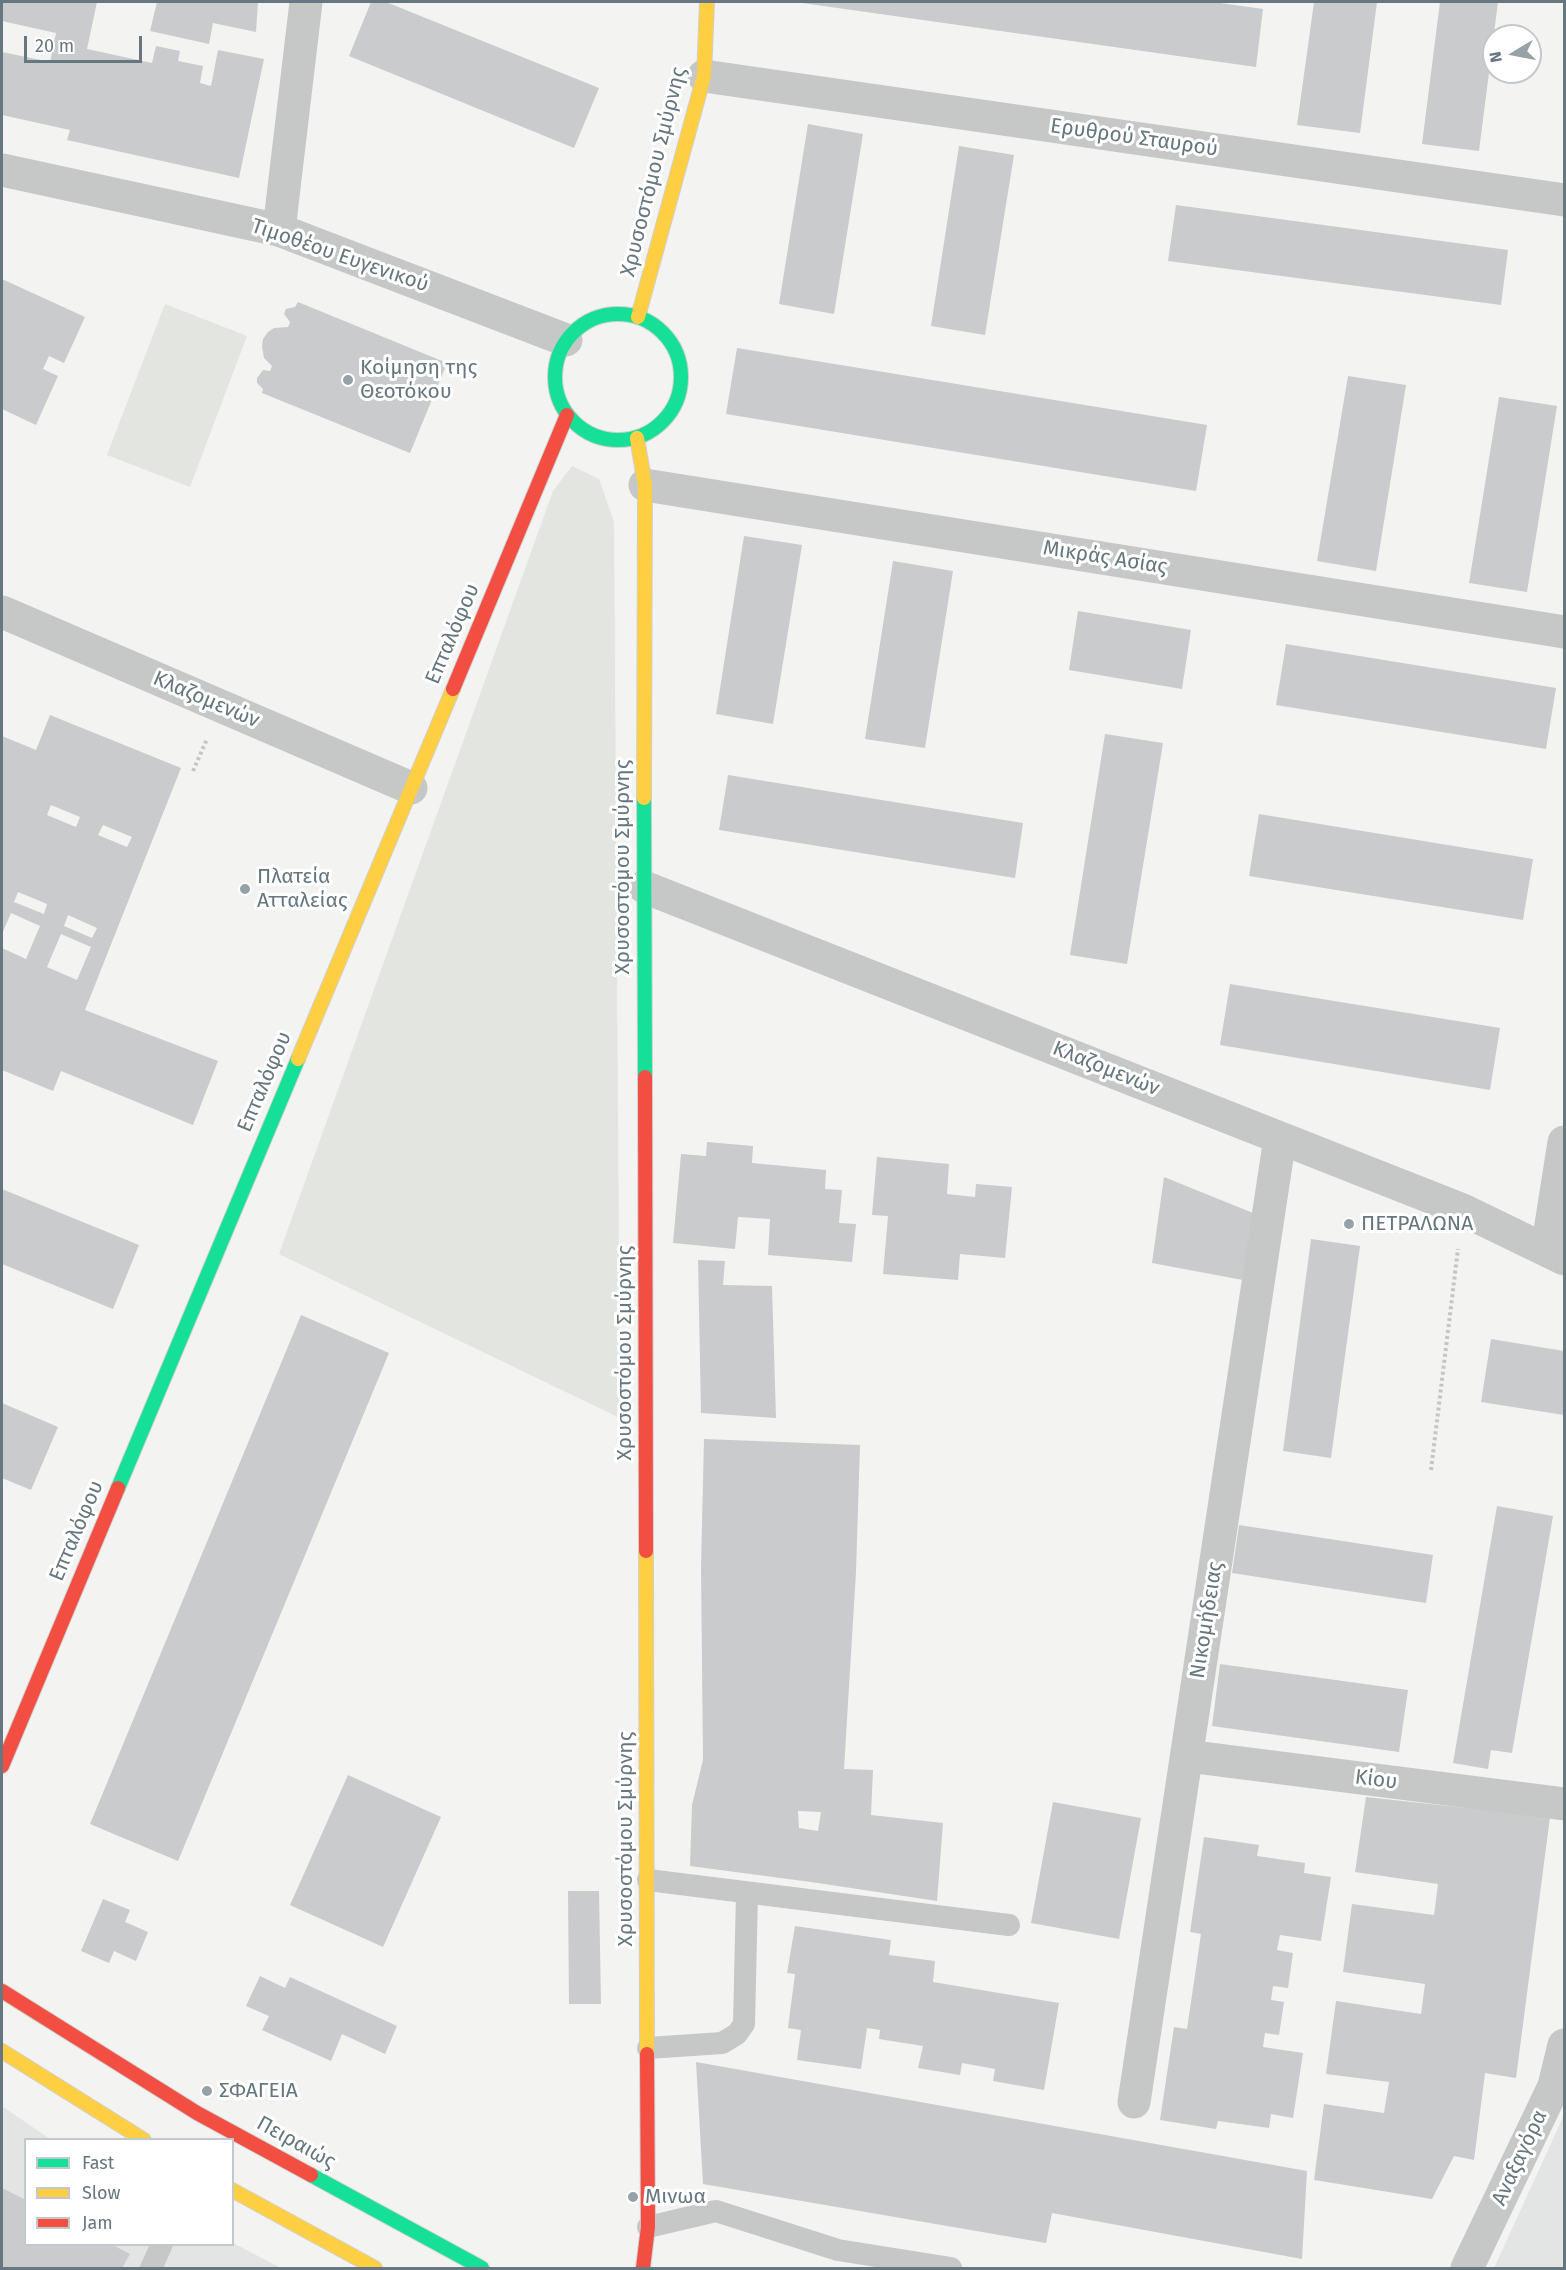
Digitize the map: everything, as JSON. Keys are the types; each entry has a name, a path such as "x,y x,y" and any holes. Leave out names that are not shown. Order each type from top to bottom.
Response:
{"street":[{"path":"279,230 306,2"},
{"name":"Χρυσοστόμου Σμύρνης","path":"638,317 704,76 707,2"},
{"name":"Ερυθρού Σταυρού","path":"704,76 1564,200"},
{"name":"Τιμοθέου Ευγενικού","path":"2,170 279,230 566,340"},
{"path":"618,313 638,317 658,327 673,345 681,366 681,389 673,410 657,428 637,438 618,441 598,438 581,429 567,415 558,398 554,377 557,358 566,340 580,326 598,316 618,313"},
{"name":"Επταλόφου","path":"2,1766 567,415"},
{"name":"Χρυσοστόμου Σμύρνης","path":"637,438 645,485 648,2227 643,2268"},
{"name":"Μικράς Ασίας","path":"645,485 1564,632"},
{"name":"Κλαζομενών","path":"2,612 411,788"},
{"name":"Κλαζομενών","path":"644,887 1463,1210 1556,1254"},
{"name":"Νικομήδειας","path":"1134,2102 1280,1138"},
{"path":"1556,1254 1564,1142"},
{"name":"Κίου","path":"1187,1756 1564,1804"},
{"name":"Πειραιώς","path":"2,1991 198,2113 482,2268"},
{"path":"2,2051 142,2138"},
{"name":"Αναξαγόρα","path":"1467,2268 1554,2086 1562,2064"},
{"path":"234,2191 375,2268"}],"lane":[{"path":"648,1881 1010,1925"},
{"path":"648,2048 722,2043 737,2034 744,2024 747,1893"},
{"path":"648,2227 716,2211 838,2250 951,2268"},
{"path":"151,2268 161,2246"}],"path":[{"path":"1431,1470 1463,1210"}],"shaded area":[{"path":"165,304 247,336 190,487 107,455"},
{"path":"572,466 599,479 614,522 620,1418 279,1254 553,491"},
{"path":"2,2106 49,2138 24,2138 24,2246 234,2246 234,2244 281,2268 2,2268"},
{"path":"1564,2115 1564,2268 1494,2268"}],"building":[{"path":"2,2 97,2 87,49 152,63 156,46 180,51 178,61 203,66 200,83 211,86 218,50 264,59 239,178 67,140 70,130 2,115 2,52 50,62 56,33 2,21"},
{"path":"157,2 258,2 256,32 213,23 209,44 150,31"},
{"path":"371,2 386,2 599,88 574,148 349,56"},
{"path":"795,2 1213,2 1263,9 1256,67"},
{"path":"1314,2 1377,2 1360,133 1297,125"},
{"path":"1440,2 1498,2 1495,24 1482,24 1482,84 1488,84 1479,151 1422,144"},
{"path":"808,124 863,134 834,314 779,304"},
{"path":"959,146 1014,155 985,335 931,326"},
{"path":"1176,205 1508,250 1501,305 1168,261"},
{"path":"2,279 85,317 64,363 49,356 43,369 58,376 36,425 2,409"},
{"name":"Κοίμηση της Θεοτόκου","path":"298,302 447,363 410,453 262,393 263,389 257,383 257,378 263,370 270,371 272,366 264,358 263,339 274,328 288,327 290,322 284,314 286,309 295,307"},
{"path":"737,348 1207,425 1196,491 726,414"},
{"path":"1348,376 1406,385 1376,571 1317,561"},
{"path":"1499,397 1557,406 1527,592 1469,583"},
{"path":"744,536 802,545 773,724 716,714"},
{"path":"893,561 953,571 925,748 865,739"},
{"path":"1078,611 1191,630 1182,689 1069,670"},
{"path":"1286,644 1556,688 1546,749 1276,705"},
{"path":"50,715 181,768 85,1010 218,1061 193,1125 61,1071 53,1091 2,1070 2,948 26,959 40,926 11,913 2,934 2,736 36,750","holes":["51,805 80,817 76,827 47,815","103,825 132,837 127,847 98,835","18,892 47,904 44,914 14,902","68,915 97,928 92,938 64,926","61,934 91,947 77,980 47,967"]},
{"path":"1105,734 1163,743 1127,964 1070,955"},
{"path":"728,775 1023,823 1015,878 719,830"},
{"path":"1259,814 1533,859 1523,920 1249,876"},
{"path":"1230,984 1500,1028 1490,1090 1220,1045"},
{"path":"707,1142 753,1146 752,1163 826,1170 825,1189 842,1190 839,1223 856,1224 852,1262 768,1255 770,1219 738,1217 735,1249 673,1243 681,1154 706,1156"},
{"path":"877,1157 949,1164 947,1194 975,1197 976,1184 1012,1187 1005,1258 960,1254 958,1280 883,1274 888,1216 872,1215"},
{"path":"1164,1177 1258,1215 1248,1281 1152,1263"},
{"path":"2,1189 139,1245 113,1309 2,1264"},
{"path":"1311,1239 1360,1246 1331,1458 1283,1451"},
{"path":"698,1260 725,1261 723,1285 772,1286 776,1418 701,1413"},
{"path":"301,1315 389,1353 178,1861 90,1824"},
{"path":"1491,1339 1564,1351 1564,1415 1481,1402"},
{"path":"2,1403 58,1427 31,1490 2,1478"},
{"path":"704,1439 860,1445 856,1572 844,1769 873,1770 871,1815 943,1823 937,1901 690,1866 692,1805 703,1760 701,1567","holes":["798,1811 821,1812 818,1831 799,1828"]},
{"path":"1497,1506 1553,1516 1512,1753 1491,1750 1488,1769 1453,1763"},
{"path":"1239,1525 1433,1555 1426,1603 1232,1573"},
{"path":"1220,1664 1408,1690 1399,1752 1212,1726"},
{"path":"348,1775 441,1817 383,1947 290,1905"},
{"path":"1366,1797 1550,1817 1516,2078 1485,2073 1474,2160 1454,2156 1432,2199 1314,2180 1324,2104 1384,2113 1389,2082 1326,2074 1336,2001 1421,2014 1425,1984 1343,1972 1352,1904 1434,1915 1438,1884 1355,1872"},
{"path":"1053,1802 1141,1818 1119,1939 1031,1923"},
{"path":"1204,1837 1259,1845 1257,1856 1305,1863 1304,1873 1331,1877 1321,1941 1280,1935 1277,1950 1293,1953 1288,1988 1273,1986 1271,2000 1284,2002 1279,2035 1265,2033 1263,2047 1303,2053 1293,2118 1271,2114 1269,2128 1218,2121 1216,2129 1160,2120 1174,2027 1187,2029 1201,1934 1190,1932"},
{"path":"568,1891 599,1891 601,2004 569,2004"},
{"path":"103,1899 130,1910 125,1922 148,1932 136,1961 114,1951 109,1963 81,1951"},
{"path":"795,1926 891,1940 889,1955 935,1961 933,1982 1059,2003 1044,2090 993,2081 995,2069 962,2063 960,2075 918,2068 923,2046 879,2039 880,2030 867,2028 861,2069 797,2060 801,2030 788,2028 795,1974 787,1973"},
{"path":"260,1976 285,1988 290,1977 397,2026 385,2054 342,2034 331,2061 262,2030 269,2016 246,2006"},
{"path":"696,2062 1307,2171 1302,2259 1052,2213 1046,2243 703,2184"},
{"path":"2,2188 24,2199 24,2246 115,2246 130,2254 122,2268 2,2268"}],"traffic: fast":[{"path":"618,314 642,319 663,332 676,353 681,377 676,401 663,422 642,435 618,440 594,435 573,422 560,401 555,377 560,353 573,332 594,319 618,314"},
{"path":"644,798 645,1077"},
{"path":"118,1488 298,1059"},
{"path":"311,2175 482,2268"}],"traffic: slow":[{"path":"638,317 704,76 707,2"},
{"path":"637,438 645,485 644,798"},
{"path":"298,1059 453,689"},
{"path":"646,1551 647,2054"},
{"path":"2,2051 141,2138"},
{"path":"234,2191 375,2268"}],"traffic: jam":[{"path":"453,689 567,415"},
{"path":"645,1077 646,1551"},
{"path":"2,1766 118,1488"},
{"path":"2,1991 197,2113 311,2175"},
{"path":"643,2268 648,2227 647,2054"}],"place":[{"name":"Κοίμηση της Θεοτόκου","path":"348,380"},
{"name":"Πλατεία Ατταλείας","path":"245,889"},
{"name":"ΠΕΤΡΑΛΩΝΑ","path":"1349,1224"},
{"name":"ΣΦΑΓΕΙΑ","path":"207,2091"},
{"name":"Μινωα","path":"633,2197"}]}
